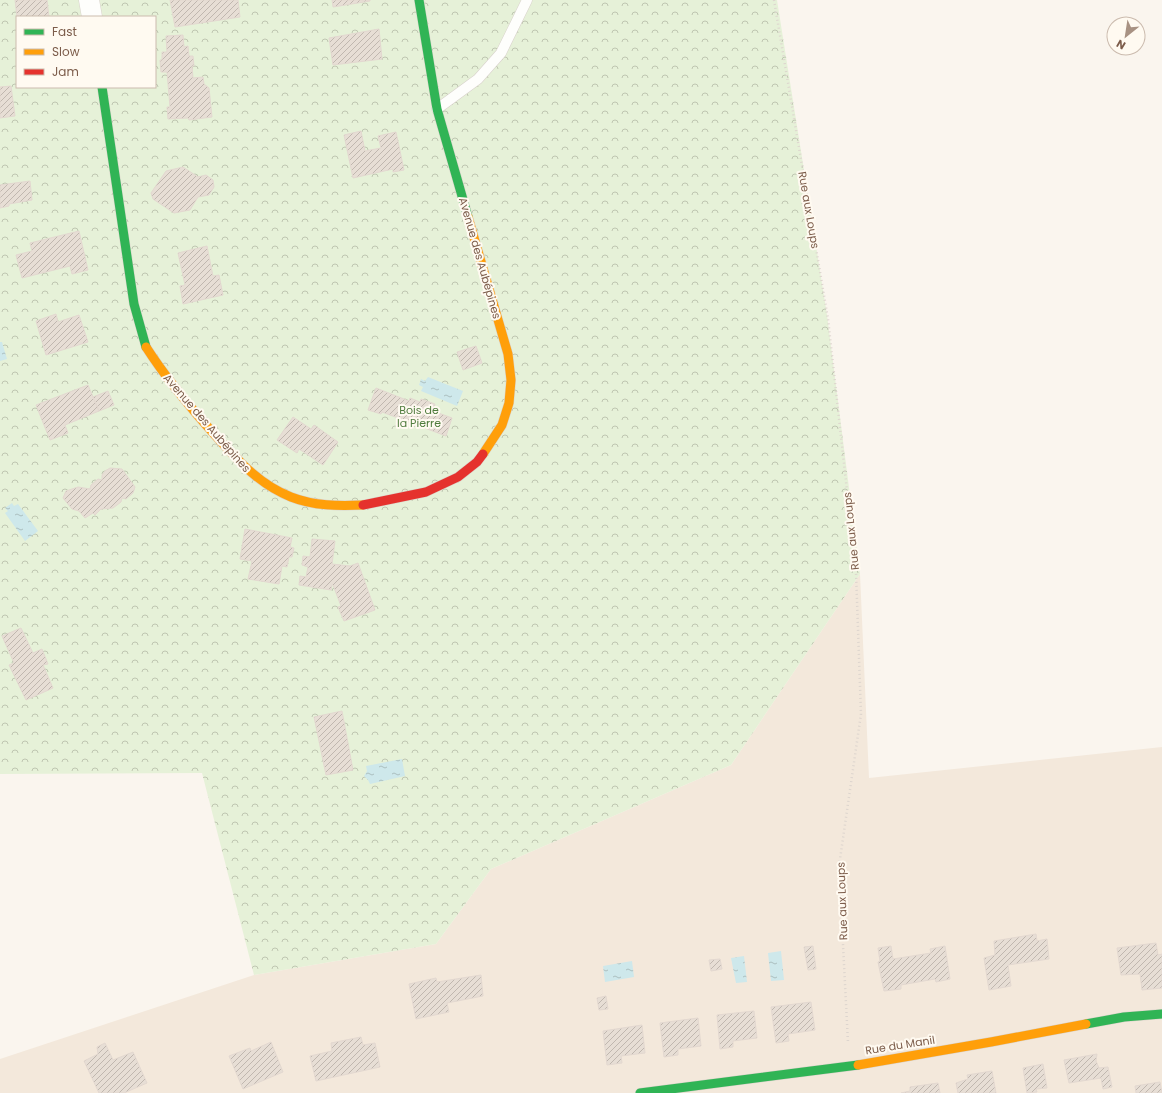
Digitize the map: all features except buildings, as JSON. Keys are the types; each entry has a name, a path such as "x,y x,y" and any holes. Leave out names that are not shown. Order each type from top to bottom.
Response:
{"street":[{"path":"89,0 92,16"},
{"name":"Avenue des Aubépines","path":"102,88 134,304 145,345 161,370 191,408 244,467 266,484 290,497 312,504 340,506 367,505 426,492 458,477 477,462 502,425 509,403 511,380 508,354 437,109 419,0"},
{"name":"Rue du Manil","path":"640,1093 849,1066 991,1042 1124,1017 1162,1014"},
{"path":"1134,1016 1149,1022"}],"lane":[{"path":"437,109 478,78 501,52 527,0"}],"path":[{"name":"Rue aux Loups","path":"774,0 828,319 856,572 861,714 839,866 849,1066"}],"shaded area":[{"path":"860,574 869,778 1162,747 1162,1093 0,1093 0,1059 254,975 436,944 491,869 731,765"}],"green space":[{"name":"Bois de la Pierre","path":"0,0 777,0 827,315 860,574 731,765 491,869 436,944 254,975 202,773 0,774"}],"water":[{"path":"0,342 2,342 7,359 0,361"},
{"path":"428,377 463,391 457,406 421,391 423,387 419,385 421,379 425,381"},
{"path":"12,503 14,506 18,504 38,531 25,541 5,513 8,511 5,508"},
{"path":"402,759 405,776 370,784 364,776 367,771 366,766"},
{"path":"781,951 784,980 771,981 768,953"},
{"path":"744,956 747,982 736,983 731,958"},
{"path":"632,961 634,977 605,982 603,966"}],"traffic: fast":[{"path":"419,0 437,109 468,217"},
{"path":"102,88 134,304 146,347"},
{"path":"1086,1024 1124,1017 1162,1014"},
{"path":"640,1093 858,1065"}],"traffic: slow":[{"path":"468,217 508,354 511,380 509,403 502,425 483,454"},
{"path":"146,347 170,381 196,413 231,453 258,478 279,492 300,500 326,505 363,505"},
{"path":"858,1065 1086,1024"}],"traffic: jam":[{"path":"363,505 426,492 458,477 477,462 483,454"}]}
